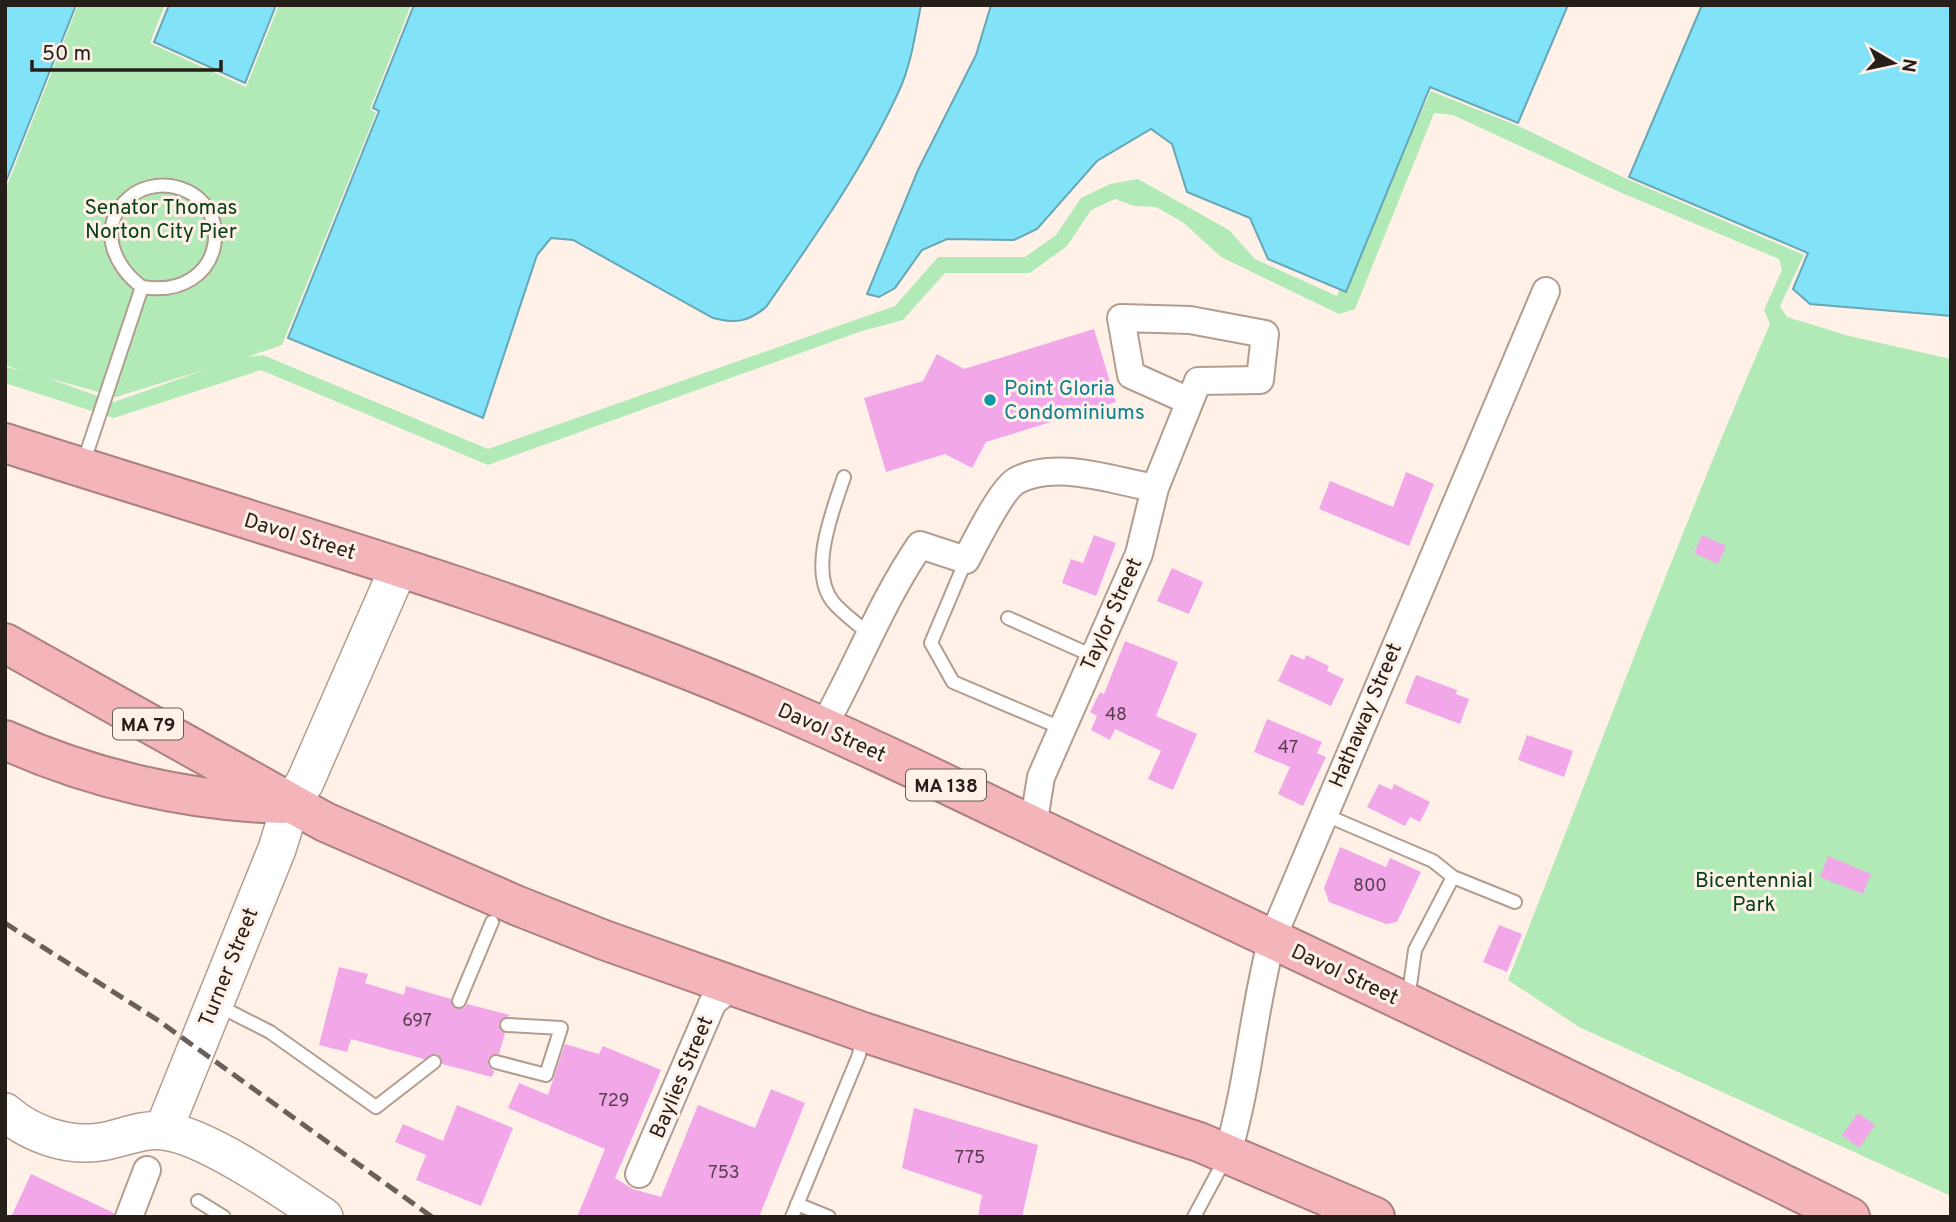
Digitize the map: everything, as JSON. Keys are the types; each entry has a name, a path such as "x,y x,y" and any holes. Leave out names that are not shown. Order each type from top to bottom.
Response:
{"highway":[{"name":"Davol Street","path":"5,443 399,567 608,639 823,727 1640,1113 1850,1217"},
{"name":"MA 79","path":"5,643 291,804"},
{"path":"5,740 110,779 215,800 291,804 376,845 518,906 732,987 1228,1152 1375,1217"}],"main road":[{"name":"Turner Street","path":"163,1130 276,849 291,804 305,782 399,567"},
{"path":"5,1112 35,1132 66,1141 99,1142 163,1130 200,1141 317,1215"}],"street":[{"name":"Hathaway Street","path":"1228,1152 1246,1081 1258,991 1272,939 1546,291"},
{"name":"Taylor Street","path":"1033,826 1041,776 1139,554 1155,488 1198,381 1260,380 1265,334 1190,320 1121,318 1131,375 1189,401"},
{"path":"823,727 895,582 920,545 967,560 988,519 1014,482 1053,470 1155,488"},
{"name":"Baylies Street","path":"639,1174 713,1002 732,987"},
{"path":"129,1217 147,1170"}],"lane":[{"path":"155,186 184,189 197,197 208,210 215,226 215,246 206,267 192,281 175,288 142,287 126,276 114,258 111,243 118,211 139,191 155,186"},
{"path":"82,467 142,287"},
{"path":"844,477 827,526 822,578 832,601 870,635"},
{"path":"967,560 931,643 953,682 1061,728"},
{"path":"1008,618 1093,656"},
{"path":"1323,814 1433,862 1453,877 1515,902"},
{"path":"1408,1004 1415,950 1453,877"},
{"path":"459,1001 492,922"},
{"path":"213,1003 270,1031 376,1107 434,1062"},
{"path":"496,1062 546,1075 561,1028 507,1025"},
{"path":"792,1217 859,1055 863,1032"},
{"path":"1194,1217 1213,1186 1228,1152"},
{"path":"198,1201 224,1217"},
{"path":"797,1204 829,1217"}],"green space":[{"name":"Bicentennial Park","path":"78,5 165,5 150,43 246,87 279,5 411,5 370,109 376,113 282,345 247,357 263,355 488,449 895,306 938,257 1025,257 1056,235 1081,198 1110,184 1138,179 1229,230 1255,259 1337,296 1431,91 1523,128 1627,179 1804,255 1780,306 1787,317 1849,336 1951,359 1951,1196 1579,1027 1508,980 1669,569 1770,324 1764,310 1782,270 1779,259 1622,193 1453,115 1434,113 1355,309 1339,314 1221,257 1184,223 1156,207 1134,206 1115,199 1091,210 1067,246 1030,273 945,273 903,320 862,331 488,465 261,370 114,418 5,383 5,367 19,370 5,365 5,191","holes":["210,368 114,402 45,377 116,397"]}],"water":[{"path":"5,5 76,5 5,184"},
{"path":"169,5 276,5 245,83 154,42"},
{"path":"414,5 921,5 906,72 884,121 837,203 766,307 741,320 713,318 573,240 551,238 537,255 483,418 288,338 379,111 373,108"},
{"path":"991,5 1568,5 1518,123 1430,87 1346,292 1268,259 1250,218 1187,192 1172,144 1151,129 1097,161 1037,229 1014,240 947,239 922,250 895,288 879,297 867,294 918,170 976,55"},
{"path":"1702,5 1951,5 1951,316 1810,304 1793,289 1808,253 1629,177"}],"building":[{"name":"Point Gloria Condominiums","path":"1094,329 1116,402 986,442 972,468 945,454 886,472 864,398 923,381 937,354 964,369"},
{"path":"1406,472 1434,484 1409,546 1319,509 1330,481 1393,507"},
{"path":"1094,535 1116,543 1096,596 1062,583 1071,559 1083,563"},
{"path":"1702,535 1726,546 1718,564 1694,553"},
{"path":"1172,568 1203,582 1189,614 1157,601"},
{"path":"1125,641 1178,662 1156,716 1197,734 1173,790 1148,779 1161,751 1115,729 1110,740 1091,730 1097,716 1090,712 1100,692 1104,694"},
{"path":"1291,654 1304,660 1306,655 1329,666 1327,671 1344,679 1331,706 1278,681"},
{"path":"1416,675 1457,690 1456,694 1469,699 1460,724 1405,703"},
{"path":"1267,719 1322,742 1317,753 1326,757 1303,806 1278,794 1290,767 1254,752"},
{"path":"1527,735 1573,751 1564,777 1518,760"},
{"path":"1379,784 1392,790 1394,784 1430,802 1420,822 1410,817 1405,826 1367,807"},
{"path":"1340,847 1386,867 1390,858 1421,872 1397,922 1386,924 1329,902 1324,888"},
{"path":"1828,856 1871,874 1863,894 1820,877"},
{"path":"1499,925 1522,934 1507,972 1483,962"},
{"path":"339,967 368,974 365,983 404,995 406,986 451,999 456,1009 464,1008 467,1004 510,1015 498,1024 505,1033 499,1054 488,1059 488,1065 494,1071 492,1077 442,1064 437,1054 424,1059 351,1039 347,1052 319,1045"},
{"path":"565,1044 599,1054 603,1046 661,1070 615,1178 633,1189 661,1197 698,1105 755,1128 771,1089 805,1103 759,1217 577,1217 605,1149 508,1108 519,1083 548,1095"},
{"path":"457,1105 513,1128 481,1206 416,1180 426,1155 395,1142 403,1124 443,1141"},
{"path":"914,1108 1038,1145 1022,1217 978,1217 982,1195 902,1168"},
{"path":"1858,1113 1875,1125 1859,1148 1842,1135"},
{"path":"31,1174 114,1213 114,1217 11,1217"}],"railway":[{"path":"5,923 159,1021 432,1217"}],"place":[{"name":"Point Gloria Condominiums","path":"990,400"}],"park label":[{"name":"Senator Thomas Norton City Pier","path":"161,219"}]}
